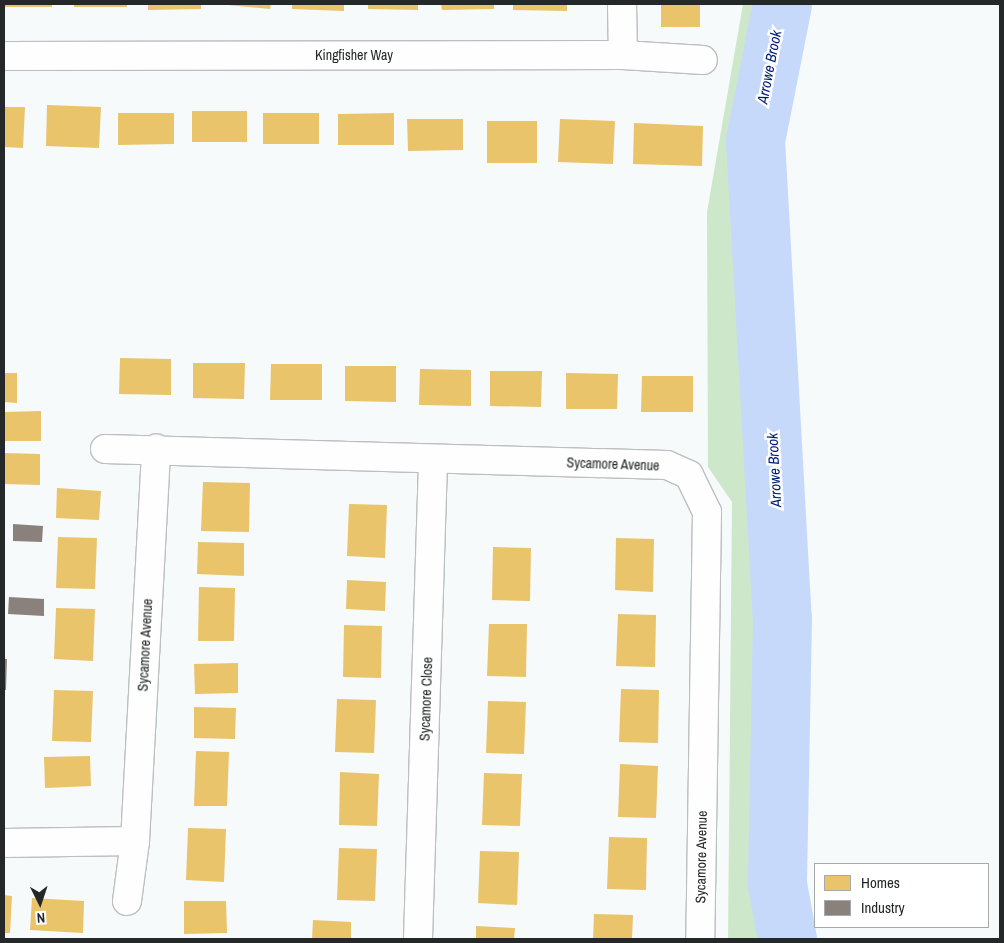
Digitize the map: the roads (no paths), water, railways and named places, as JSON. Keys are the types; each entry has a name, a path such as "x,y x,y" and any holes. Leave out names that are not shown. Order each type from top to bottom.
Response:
{"street":[{"path":"622,4 623,54"},
{"name":"Kingfisher Way","path":"4,56 623,54 703,60"},
{"name":"Sycamore Avenue","path":"105,449 667,465 689,475 700,494 707,512 708,536 700,939"},
{"name":"Sycamore Avenue","path":"127,901 135,841 156,449"},
{"name":"Sycamore Close","path":"418,939 433,459"},
{"path":"4,843 135,841"}],"waterway":[{"name":"Arrowe Brook","path":"782,4 755,140 782,619 777,884 787,939"}]}
